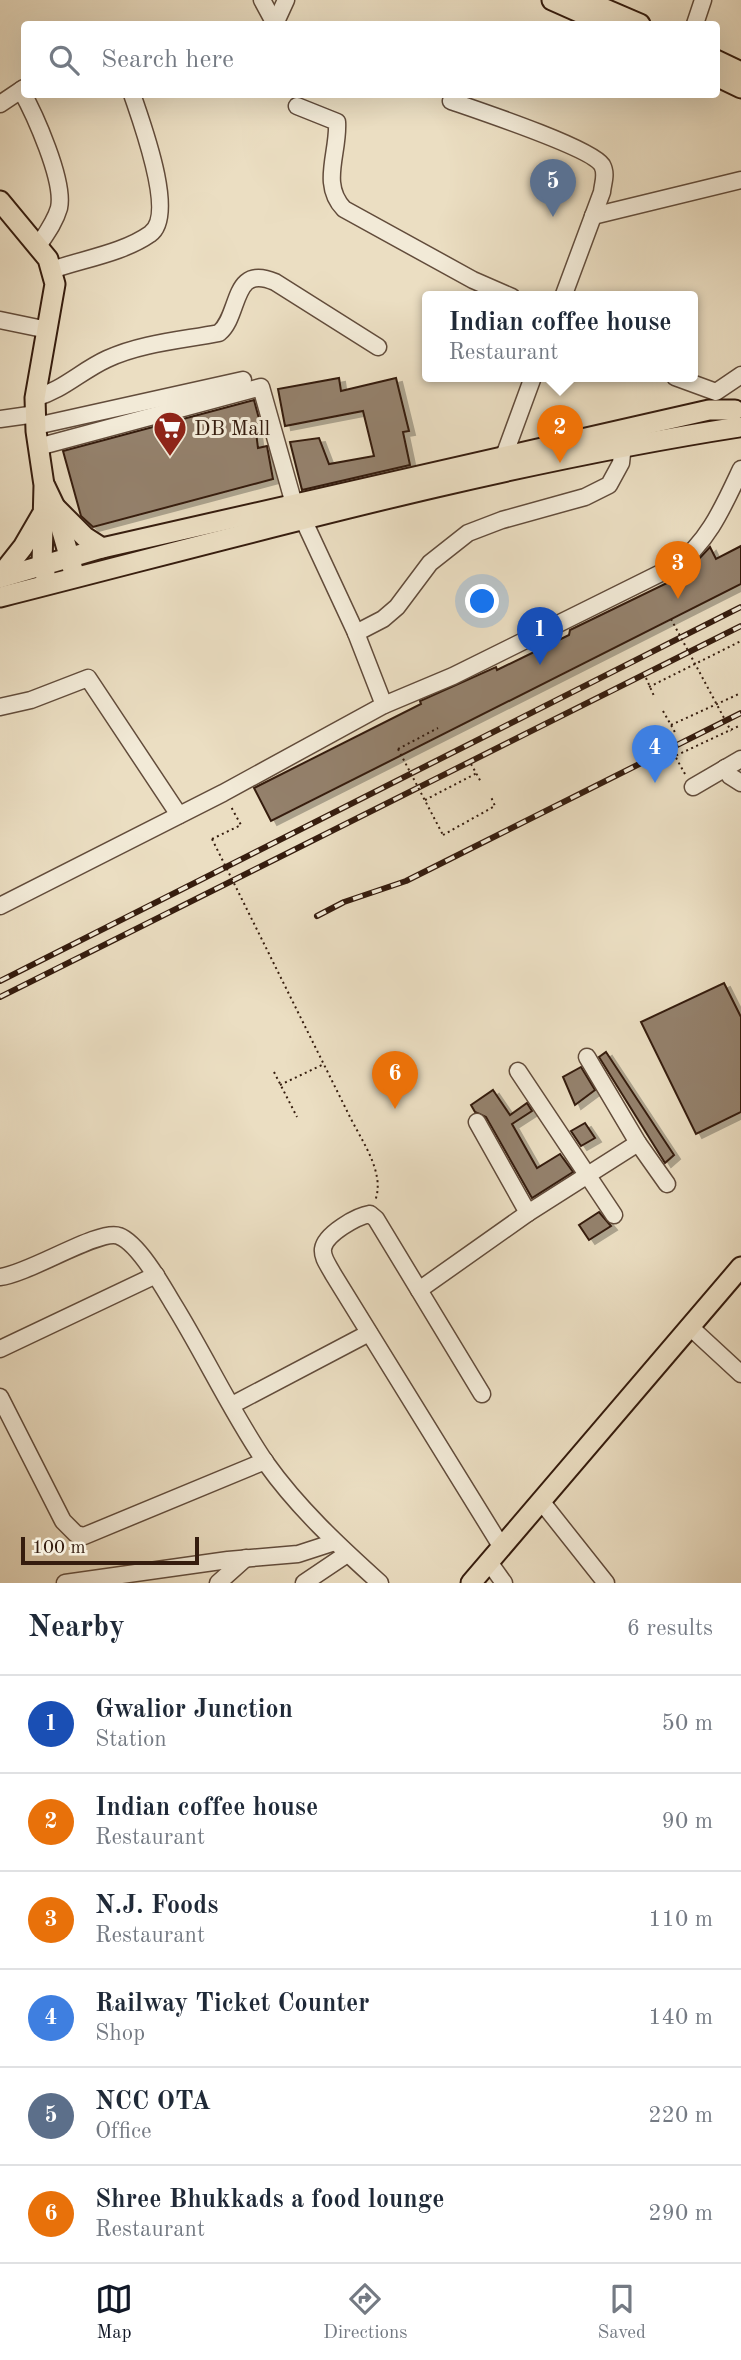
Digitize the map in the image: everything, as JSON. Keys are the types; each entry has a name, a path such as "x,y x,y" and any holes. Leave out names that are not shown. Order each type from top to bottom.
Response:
{"main road":[{"path":"552,0 600,21"},
{"path":"584,0 633,21"},
{"path":"720,62 741,72"},
{"path":"720,78 741,88"},
{"path":"0,201 38,246 52,270 55,284 35,412 49,511 76,578"},
{"path":"0,597 76,578 299,511 503,456 709,410 739,416"},
{"path":"0,577 103,548 623,445 739,416"},
{"path":"49,511 103,548"},
{"path":"48,585 42,565 49,511"},
{"path":"0,577 49,511"},
{"path":"471,1583 741,1267"}],"street":[{"path":"262,0 273,21"},
{"path":"276,21 286,0"},
{"path":"696,21 703,0"},
{"path":"0,104 21,90"},
{"path":"27,98 39,123 60,205 54,222 38,246"},
{"path":"52,270 114,250 149,235 157,228 161,218 158,191 147,137 133,98"},
{"path":"451,101 596,158 605,175 565,291"},
{"path":"297,106 337,122 330,179 332,195 344,209 473,280 498,291"},
{"path":"593,216 741,180"},
{"path":"35,412 56,392 85,371 128,350 219,333 227,327 242,285 252,279 263,277 275,282 378,347"},
{"path":"0,320 48,330"},
{"path":"689,382 716,392 741,375"},
{"path":"0,419 243,380"},
{"path":"503,456 531,382"},
{"path":"38,447 261,387 299,511 356,633 384,705"},
{"path":"356,633 383,619 397,607 430,563 468,533 502,520 585,497 609,485 621,463 623,445"},
{"path":"0,906 223,793 384,705 453,676 675,566 695,552 741,469"},
{"path":"1,701 31,700 88,678 179,815"},
{"path":"693,787 741,759"},
{"path":"725,768 730,776 741,783"},
{"path":"587,1057 638,1143 667,1184"},
{"path":"518,1071 614,1215"},
{"path":"477,1122 528,1213"},
{"path":"419,1290 528,1213 638,1143"},
{"path":"482,1394 376,1219 370,1214 362,1215 323,1246 324,1257 369,1333 502,1546"},
{"path":"0,1277 26,1271 104,1235 118,1235 128,1242 156,1275 265,1461 288,1491 341,1548 380,1583"},
{"path":"0,1349 156,1275"},
{"path":"689,1326 741,1374"},
{"path":"232,1405 369,1333"},
{"path":"0,1397 63,1521 76,1534 84,1536 265,1461"},
{"path":"541,1501 606,1583"},
{"path":"65,1583 341,1548"},
{"path":"304,1583 341,1548"},
{"path":"218,1583 246,1558"},
{"path":"489,1563 504,1583"}],"path":[{"path":"671,619 731,731"},
{"path":"649,687 741,641"},
{"path":"646,678 654,696"},
{"path":"671,725 740,694"},
{"path":"663,711 676,734"},
{"path":"693,787 675,756 741,725"},
{"path":"438,728 398,749 443,835 495,806 491,797"},
{"path":"471,764 481,782"},
{"path":"425,800 477,773"},
{"path":"223,793 241,825 212,839 377,1172 378,1194 370,1214"},
{"path":"280,1085 324,1064"},
{"path":"274,1072 297,1117"}],"building":[{"path":"339,378 341,391 396,378 409,431 403,432 410,465 302,490 290,442 319,438 329,464 374,456 363,411 285,426 278,389"},
{"name":"DB Mall","path":"254,400 262,430 256,432 258,448 267,446 273,479 93,527 81,516 63,451"},
{"path":"741,546 741,584 271,821 254,788 421,704 420,701 496,667 497,670 569,635 570,630 698,568 696,562 710,547 716,559"},
{"path":"724,983 741,1017 741,1112 696,1134 641,1022"},
{"path":"606,1052 674,1155 665,1163 599,1057"},
{"path":"581,1067 595,1090 575,1105 563,1077"},
{"path":"493,1090 510,1115 527,1103 532,1111 512,1124 537,1168 560,1154 573,1172 532,1198 486,1117 475,1112 471,1105"},
{"path":"585,1123 595,1138 581,1146 571,1131"},
{"path":"599,1212 611,1226 589,1240 579,1225"}],"railway":[{"path":"0,981 741,607"},
{"path":"0,997 741,626"},
{"path":"317,916 344,902 406,881 741,713"}],"place":[{"name":"NCC OTA","path":"553,217"},
{"name":"DB Mall","path":"170,458"},
{"name":"Indian coffee house","path":"560,463"},
{"name":"N.J. Foods","path":"678,599"},
{"name":"Gwalior Junction","path":"540,665"},
{"name":"Railway Ticket Counter","path":"655,783"},
{"name":"Shree Bhukkads a food lounge","path":"395,1109"}]}
